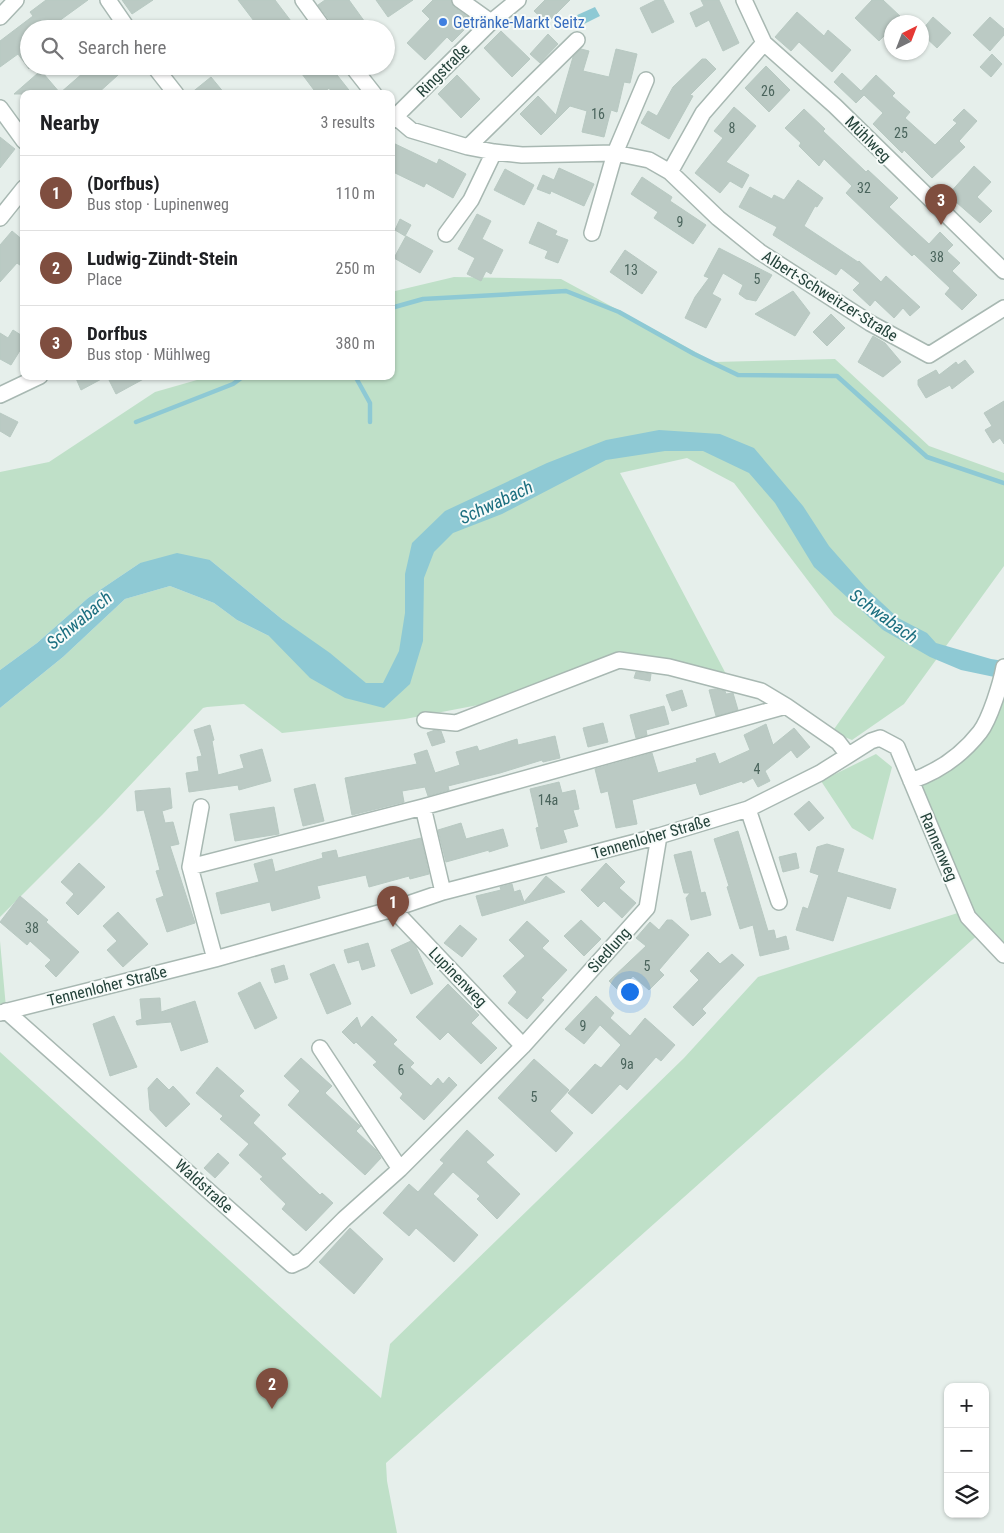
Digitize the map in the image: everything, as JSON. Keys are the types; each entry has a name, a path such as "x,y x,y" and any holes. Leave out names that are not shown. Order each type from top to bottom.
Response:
{"street":[{"path":"0,16 16,0"},
{"path":"108,0 122,20"},
{"path":"303,0 317,20"},
{"path":"460,0 491,22"},
{"name":"Ringstraße","path":"395,114 491,22 518,0"},
{"name":"Mühlweg","path":"744,0 764,43 835,106 1004,271"},
{"path":"468,147 577,40"},
{"path":"670,172 703,113 764,43"},
{"path":"161,75 173,90"},
{"path":"359,75 371,90"},
{"path":"592,233 616,153 646,80"},
{"path":"0,108 20,136"},
{"name":"Albert-Schweitzer-Straße","path":"395,119 411,130 468,147 494,152 522,155 616,153 649,160 670,172 718,218 760,252 870,323 929,355 1004,308"},
{"path":"446,234 471,200 494,152"},
{"path":"0,218 20,193"},
{"path":"0,394 31,380"},
{"path":"425,720 456,723 619,660 668,667 761,691 838,742 848,756"},
{"path":"911,781 922,777 960,753 981,731 1000,686 1004,667"},
{"path":"190,867 424,807 786,706"},
{"name":"Rannenweg","path":"880,738 897,747 968,917 1004,955"},
{"name":"Tennenloher Straße","path":"3,1012 215,959 393,909 443,892 659,836 748,809 820,773 871,741 880,738"},
{"path":"202,806 190,867 215,959"},
{"path":"424,807 443,892"},
{"path":"748,809 779,902"},
{"name":"Siedlung","path":"523,1046 647,908 659,836"},
{"name":"Lupinenweg","path":"393,909 523,1046"},
{"name":"Waldstraße","path":"3,1012 292,1265 303,1260 344,1219 400,1168 523,1046"},
{"path":"320,1048 400,1168"}],"green space":[{"path":"454,277 561,279 714,362 835,359 929,446 1004,473 1004,566 904,704 852,740 832,732 885,657 834,615 734,483 687,458 620,473 726,674 618,655 494,702 405,719 282,733 244,704 203,708 103,814 0,917 0,708 63,657 125,599 170,586 214,603 237,620 269,636 283,620 210,560 140,563 88,598 37,643 0,670 0,472 49,462 155,392 197,380 395,380 395,291"},
{"path":"1004,698 1004,953 981,932 386,1463 387,1481 397,1533 0,1533 0,1052 381,1398 390,1344 684,1058 758,977 967,910 918,789 989,733"},
{"path":"876,754 892,767 873,840 852,828 821,781"},
{"path":"0,941 6,1008 0,1010"}],"water":[{"path":"595,7 600,16 580,26 575,16"},
{"name":"Schwabach","path":"659,430 720,434 754,448 803,506 829,546 866,588 898,618 927,633 936,643 1004,661 1004,679 961,670 930,657 883,630 814,567 775,503 749,473 703,451 665,451 606,460 502,514 453,533 434,552 424,578 423,641 410,684 384,708 345,698 310,678 269,636 237,620 214,603 170,586 125,599 63,657 0,708 0,670 37,643 88,598 140,563 177,553 210,560 283,620 330,653 366,683 383,683 399,651 405,613 405,574 412,543 445,511 547,463 606,440"}],"building":[{"path":"46,0 88,0 60,20 28,20 33,16 30,12"},
{"path":"122,0 153,0 132,14"},
{"path":"238,0 275,0 290,20 253,20"},
{"path":"325,0 349,0 363,20 329,20 318,5"},
{"path":"376,0 413,0 388,17"},
{"path":"433,0 451,0 454,7 468,17 462,24 466,28 452,42 447,37 425,60 407,43 430,19 422,11"},
{"path":"545,0 570,0 547,23 534,11"},
{"path":"656,0 663,0 674,22 652,33 640,8"},
{"path":"701,0 719,0 739,43 723,51 709,20 696,27 690,13 704,6"},
{"path":"872,0 883,0 899,15 884,15 884,36 879,41 855,18"},
{"path":"797,12 824,36 828,30 851,50 832,72 799,42 791,51 775,37"},
{"path":"933,17 951,33 937,48 929,41 929,22"},
{"path":"990,17 1004,29 1004,35 990,51 973,35"},
{"path":"20,26 20,57 18,54 0,67 0,41"},
{"path":"501,31 530,59 512,77 484,48"},
{"path":"548,34 558,44 540,63 530,54"},
{"path":"581,49 589,51 583,71 609,77 616,49 637,54 630,83 624,82 617,112 611,110 604,137 582,132 587,111 570,106 541,135 520,114 538,96 556,115 573,57"},
{"path":"992,54 1002,64 991,77 980,67"},
{"path":"702,59 706,59 716,69 690,95 693,96 669,139 641,123 648,111 657,116 673,87"},
{"path":"766,66 790,90 769,112 745,88"},
{"path":"842,73 861,91 876,75 895,93 892,96 910,112 905,118 935,145 957,123 953,120 964,109 977,121 959,141 965,147 932,178 904,150 902,153 873,124 883,113 864,95 856,103 834,82"},
{"path":"36,75 45,75 57,90 20,90 20,94 14,94"},
{"path":"81,75 118,75 101,90 63,90"},
{"path":"303,75 337,75 349,90 330,90 329,88 327,90 314,90"},
{"path":"457,75 480,99 461,118 438,94"},
{"path":"211,77 222,90 195,90"},
{"path":"734,107 756,126 726,162 749,175 742,188 730,181 720,193 695,173 723,138 714,131"},
{"path":"804,109 825,129 823,131 866,172 868,170 898,198 889,207 929,244 940,232 953,245 947,251 960,263 952,271 977,295 962,310 945,294 950,288 914,254 912,256 846,193 852,186 824,159 819,166 799,146 801,143 785,128"},
{"path":"0,137 15,149 0,168"},
{"path":"395,144 437,164 439,159 466,174 453,198 426,183 424,187 395,173"},
{"path":"974,166 991,182 977,197 992,211 980,223 948,195"},
{"path":"559,168 594,184 584,206 551,191 550,194 537,189 543,175 554,180"},
{"path":"505,169 534,185 524,205 494,190"},
{"path":"642,177 672,197 670,201 706,225 693,244 654,218 658,212 631,194"},
{"path":"798,180 823,198 817,207 815,206 804,226 859,261 881,282 886,276 920,307 910,316 903,308 894,318 875,300 870,306 853,290 860,283 841,268 836,275 773,235 777,227 739,207 750,187 772,199 774,195 784,200"},
{"path":"477,214 491,221 482,239 503,250 491,274 486,271 481,281 467,274 475,258 458,249"},
{"path":"400,219 411,225 405,236 395,230"},
{"path":"538,222 557,231 555,235 568,240 558,263 545,258 548,251 529,243"},
{"path":"12,231 20,238 20,265 17,263 0,282 0,245"},
{"path":"406,236 433,251 420,273 395,259"},
{"path":"719,248 772,275 756,301 746,299 739,294 743,285 723,273 712,294 721,299 706,328 685,318 695,297 709,278 704,276"},
{"path":"625,250 657,272 642,294 610,272"},
{"path":"793,291 810,313 795,336 755,314"},
{"path":"831,314 845,328 827,346 813,332"},
{"path":"13,330 20,334 20,350 11,365 0,359 0,333 8,338"},
{"path":"873,336 885,343 901,362 883,377 858,362"},
{"path":"965,360 974,372 952,389 950,385 926,398 918,385 918,380 936,370 939,375 956,362 958,365"},
{"path":"77,380 100,380 81,390"},
{"path":"109,380 142,380 116,394"},
{"path":"1004,401 1004,444 1000,438 993,443 985,430 992,426 984,413"},
{"path":"0,413 18,422 10,437 0,431"},
{"path":"636,672 651,674 650,681 634,678"},
{"path":"682,690 687,706 672,711 666,695"},
{"path":"709,690 725,691 726,694 733,693 738,710 716,716"},
{"path":"664,706 669,724 646,730 647,735 636,738 630,715"},
{"path":"603,723 608,742 588,747 583,728"},
{"path":"766,724 773,745 794,728 810,747 797,758 791,750 765,771 770,781 758,787 753,778 743,783 742,781 700,795 696,783 632,800 637,824 616,828 608,791 601,793 595,769 652,753 658,773 697,762 696,759 715,753 719,764 750,750 744,735"},
{"path":"210,725 214,740 212,741 218,775 244,768 240,755 262,749 271,781 239,790 238,785 189,792 186,773 199,771 197,757 202,756 194,730"},
{"path":"435,730 441,731 445,742 432,746 427,733"},
{"path":"555,736 560,758 543,762 542,760 448,786 449,790 428,796 425,787 402,791 404,802 352,815 345,778 417,764 414,754 427,750 435,773 460,765 456,752 477,746 479,751 517,739 518,745"},
{"path":"559,782 562,793 575,790 579,809 573,810 578,826 563,830 567,842 541,849 536,828 539,827 530,789"},
{"path":"315,784 324,821 303,826 294,789"},
{"path":"170,788 172,808 162,811 165,823 173,822 179,844 170,846 195,923 167,932 156,899 164,896 156,871 160,870 144,810 137,811 135,791"},
{"path":"809,801 824,818 809,831 794,814"},
{"path":"274,807 279,834 235,841 230,814"},
{"path":"461,823 466,839 503,829 508,846 446,862 438,830"},
{"path":"738,831 768,931 774,930 776,939 786,936 789,949 760,956 753,925 740,929 714,839"},
{"path":"421,838 429,874 410,879 409,876 369,887 366,875 317,886 320,898 272,911 270,902 221,914 216,893 259,882 254,864 272,859 275,872 323,858 322,853 336,850 338,858"},
{"path":"827,844 844,849 837,872 896,889 890,909 847,896 833,941 796,930 803,907 808,909 819,875 810,872 817,847"},
{"path":"691,851 701,893 705,892 711,915 691,920 686,898 690,893 684,893 674,855"},
{"path":"796,853 799,868 783,872 779,857"},
{"path":"79,863 105,887 78,915 66,903 74,894 61,882"},
{"path":"606,863 625,882 619,888 636,903 622,918 604,901 598,907 581,890"},
{"path":"546,876 565,892 482,916 476,896 501,890 500,887 512,884 514,892 520,890 524,902"},
{"path":"20,896 48,920 46,922 79,952 56,977 45,966 51,960 30,941 27,945 0,922"},
{"path":"118,912 148,944 123,967 107,950 117,941 103,926"},
{"path":"581,920 601,939 584,956 564,936"},
{"path":"667,920 672,920 689,935 659,970 664,975 649,990 633,976 619,991 609,981 646,946 636,938 650,922 659,930"},
{"path":"527,921 549,941 542,948 567,970 541,998 544,1000 527,1019 508,1003 517,992 503,976 525,956 509,940"},
{"path":"460,925 477,939 462,957 444,943"},
{"path":"411,941 416,947 433,984 411,994 391,950"},
{"path":"368,943 375,966 362,970 359,960 348,963 344,950"},
{"path":"708,952 720,964 732,954 744,965 702,1009 706,1013 693,1026 673,1007 699,980 690,971"},
{"path":"334,964 351,1004 327,1014 310,974"},
{"path":"284,965 288,979 275,983 271,969"},
{"path":"260,982 277,1018 255,1029 238,993"},
{"path":"448,984 479,1015 471,1023 497,1048 481,1064 448,1032 440,1040 416,1017"},
{"path":"596,996 614,1013 610,1018 630,1036 645,1018 675,1045 661,1061 656,1057 627,1090 620,1084 592,1114 568,1093 595,1064 601,1068 621,1045 600,1025 584,1044 565,1029"},
{"path":"160,998 161,1012 195,1001 208,1042 181,1051 171,1022 137,1025 136,1021 142,1019 140,999"},
{"path":"114,1016 137,1067 110,1076 93,1024"},
{"path":"372,1016 397,1040 393,1044 414,1063 410,1067 431,1086 438,1078 443,1084 449,1077 457,1085 424,1120 400,1098 403,1094 373,1065 377,1062 356,1042 354,1044 342,1032 357,1017 361,1028"},
{"path":"301,1058 332,1086 325,1093 361,1126 356,1131 376,1150 381,1158 365,1175 288,1105 300,1091 284,1076"},
{"path":"534,1059 569,1090 550,1111 573,1133 556,1152 498,1098"},
{"path":"217,1067 244,1091 239,1096 260,1115 253,1123 286,1154 281,1158 320,1195 322,1193 333,1203 306,1231 282,1209 286,1204 260,1179 263,1177 239,1155 249,1144 220,1119 223,1116 196,1093"},
{"path":"157,1078 169,1090 173,1086 190,1104 166,1127 150,1110 148,1088"},
{"path":"467,1130 494,1155 486,1162 520,1194 497,1219 477,1199 480,1196 453,1172 433,1194 478,1235 454,1262 416,1228 409,1236 383,1213 409,1184 418,1192 444,1163 440,1160"},
{"path":"218,1153 229,1163 215,1178 204,1168"},
{"path":"350,1228 383,1259 354,1294 319,1262"}],"waterway":[{"path":"395,307 423,299 566,291 619,312 694,354 738,375 837,376 927,457 1004,483"},
{"path":"136,422 233,384 238,380"},
{"path":"357,380 370,403 370,422"}],"place":[{"name":"Getränke-Markt Seitz","path":"443,22"},
{"name":"Dorfbus","path":"941,225"},
{"name":"(Dorfbus)","path":"393,927"},
{"name":"Ludwig-Zündt-Stein","path":"272,1409"}]}
